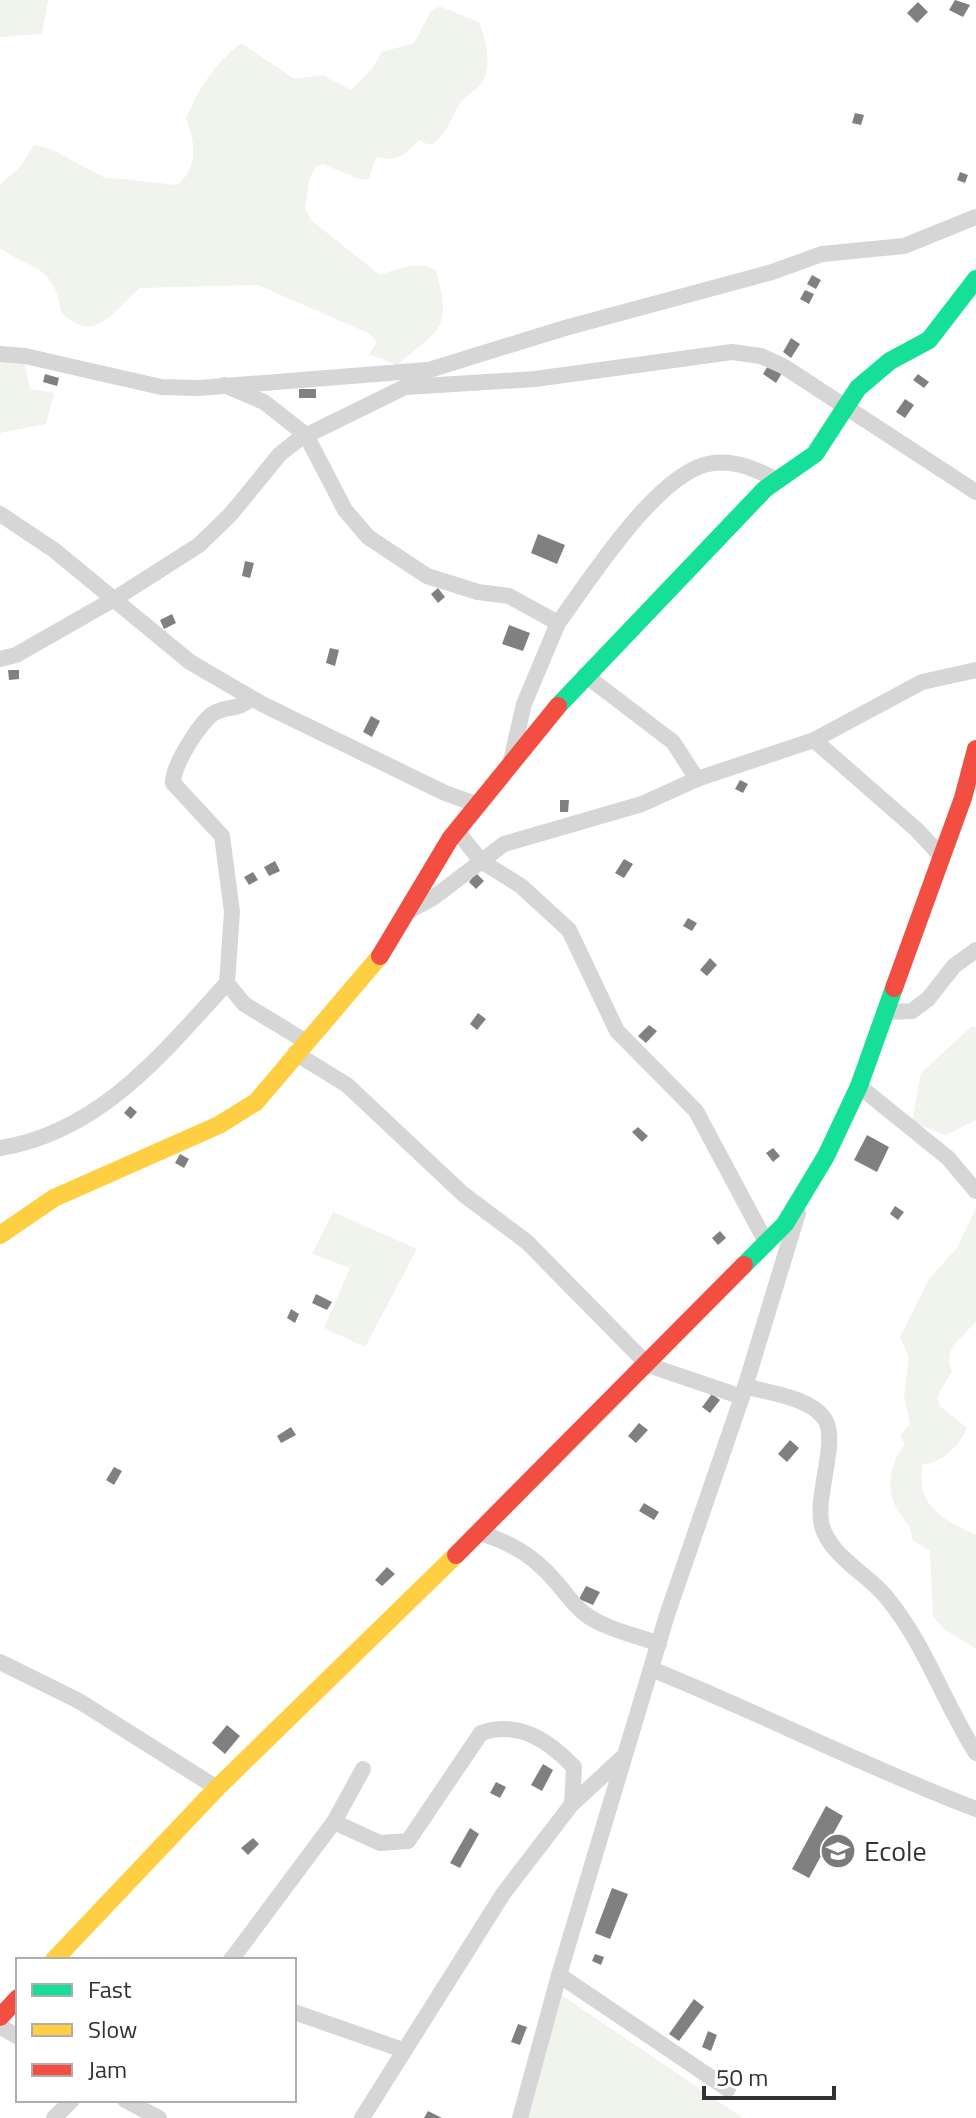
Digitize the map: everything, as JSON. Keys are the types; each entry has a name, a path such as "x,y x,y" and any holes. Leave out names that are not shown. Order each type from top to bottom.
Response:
{"street":[{"path":"0,354 25,356 161,387 429,370 565,328 772,272 822,254 904,246 976,217"},
{"path":"0,1235 54,1198 246,1111 300,1047 337,1011 378,960 457,831 585,675 777,480 815,454 858,388 890,361 929,340 976,279"},
{"path":"405,387 535,379 732,352 761,356 783,366 976,492"},
{"path":"0,659 16,655 116,598 199,545 230,515 280,454 306,435 405,387 429,370"},
{"path":"224,385 264,402 306,435 345,510 368,537 427,576 478,592 509,596 558,623"},
{"path":"511,763 524,704 558,623 644,506 692,471 709,463 728,462 748,466 777,480"},
{"path":"0,514 116,598 190,662 251,698 445,793 478,805"},
{"path":"407,912 433,898 504,844 642,804 697,779 814,740 922,682 976,670"},
{"path":"585,675 673,742 697,779"},
{"path":"0,1148 39,1140 97,1110 144,1073 227,983 232,912 225,848 215,826 177,791 172,774 212,713 237,709 251,698"},
{"path":"814,740 917,830 941,856"},
{"path":"520,2118 624,1756 802,1200 859,1086 976,749"},
{"path":"457,831 481,861 529,892 569,930 617,1031 696,1111 767,1244"},
{"path":"887,1012 912,1011 928,999 954,966 976,950"},
{"path":"227,983 244,1004 347,1085 463,1194 527,1242 648,1365 743,1392 798,1402 824,1418 830,1432 820,1502 823,1531 887,1597 976,1753"},
{"path":"859,1086 948,1158 976,1191"},
{"path":"56,1958 217,1788 648,1365 767,1244 802,1200"},
{"path":"479,1533 501,1539 532,1560 554,1580 573,1604 596,1622 659,1644"},
{"path":"0,1662 79,1701 217,1788"},
{"path":"651,1669 732,1701 864,1765 976,1809"},
{"path":"334,1822 380,1843 408,1841 481,1733 497,1728 525,1731 554,1746 574,1767 572,1804"},
{"path":"362,2118 503,1894 572,1804 624,1756"},
{"path":"232,1958 334,1822 363,1769"},
{"path":"559,1975 728,2089"},
{"path":"0,2017 16,2000"},
{"path":"296,2013 403,2050"},
{"path":"54,2118 70,2102"},
{"path":"129,2102 159,2118"}],"shaded area":[{"path":"0,0 48,0 42,34 0,37"},
{"path":"439,6 479,22 487,61 481,84 462,101 441,137 429,145 419,140 405,154 395,158 376,157 369,179 359,179 323,164 316,167 309,180 305,208 312,221 380,275 416,266 436,270 443,305 439,326 397,365 369,354 377,342 370,334 258,285 140,288 103,321 94,326 84,326 61,312 54,286 41,271 0,248 0,185 21,166 34,145 51,149 103,177 177,185 192,163 192,136 186,119 191,107 215,68 241,43 295,79 323,75 351,90 372,69 382,52 414,43 431,11"},
{"path":"0,358 24,360 30,389 54,393 46,424 0,433"},
{"path":"971,1027 976,1027 976,1120 946,1135 912,1122 921,1073"},
{"path":"976,1208 976,1321 955,1344 949,1356 952,1371 937,1397 940,1406 967,1428 949,1452 936,1461 923,1464 921,1478 927,1501 934,1509 942,1517 976,1535 976,1649 944,1629 933,1616 930,1551 912,1540 910,1528 894,1504 890,1486 893,1468 905,1444 900,1435 910,1424 904,1396 909,1358 900,1337 929,1279 957,1248"},
{"path":"333,1212 417,1249 365,1347 324,1328 350,1268 312,1254"},
{"path":"554,1990 743,2118 517,2118"}],"building":[{"path":"955,0 970,5 963,17 949,10"},
{"path":"918,2 928,12 917,23 907,13"},
{"path":"855,113 864,115 861,125 852,123"},
{"path":"960,172 968,175 965,183 957,180"},
{"path":"812,275 821,280 816,289 807,284"},
{"path":"805,290 814,294 809,304 800,299"},
{"path":"791,338 800,344 791,358 783,352"},
{"path":"769,364 782,373 776,383 763,374"},
{"path":"45,374 59,378 57,386 43,382"},
{"path":"918,374 929,382 924,388 913,380"},
{"path":"299,389 316,389 316,398 299,398"},
{"path":"905,399 914,405 905,418 896,412"},
{"path":"538,534 565,545 557,564 531,553"},
{"path":"245,561 254,563 250,578 242,576"},
{"path":"438,588 445,597 438,603 431,594"},
{"path":"172,614 176,623 164,629 160,620"},
{"path":"509,625 530,633 523,651 502,644"},
{"path":"330,648 339,650 335,666 326,663"},
{"path":"8,670 19,670 19,679 9,680"},
{"path":"371,716 380,721 372,737 363,732"},
{"path":"740,780 748,784 743,793 735,789"},
{"path":"560,800 569,800 568,812 560,812"},
{"path":"624,859 633,864 624,878 615,873"},
{"path":"275,861 280,871 269,876 264,867"},
{"path":"253,872 258,880 249,885 244,877"},
{"path":"476,873 484,881 476,889 469,882"},
{"path":"688,918 697,923 692,931 683,926"},
{"path":"710,958 717,965 707,976 700,970"},
{"path":"478,1013 486,1019 477,1030 470,1024"},
{"path":"649,1025 657,1031 646,1043 638,1036"},
{"path":"130,1106 137,1112 131,1119 124,1113"},
{"path":"638,1127 648,1136 642,1142 632,1132"},
{"path":"867,1135 889,1147 877,1172 854,1160"},
{"path":"773,1148 780,1156 773,1162 766,1153"},
{"path":"180,1154 189,1159 184,1168 175,1163"},
{"path":"895,1206 904,1212 898,1220 890,1214"},
{"path":"720,1231 726,1238 718,1245 712,1238"},
{"path":"316,1294 332,1302 327,1310 312,1303"},
{"path":"291,1309 299,1314 295,1323 287,1318"},
{"path":"712,1394 720,1400 710,1413 702,1407"},
{"path":"639,1423 648,1430 636,1443 628,1436"},
{"path":"291,1427 296,1435 281,1443 277,1436"},
{"path":"790,1440 799,1448 787,1462 778,1454"},
{"path":"114,1467 122,1471 114,1485 106,1480"},
{"path":"644,1503 659,1512 654,1520 639,1511"},
{"path":"387,1567 395,1574 382,1586 375,1580"},
{"path":"586,1586 600,1592 593,1605 579,1599"},
{"path":"227,1725 240,1736 225,1754 212,1743"},
{"path":"543,1764 553,1770 542,1791 531,1785"},
{"path":"496,1782 506,1787 500,1798 490,1793"},
{"path":"826,1806 843,1816 809,1878 792,1869"},
{"path":"470,1828 479,1834 460,1868 450,1863"},
{"path":"253,1838 259,1844 248,1855 241,1848"},
{"path":"612,1888 628,1894 610,1939 595,1933"},
{"path":"595,1954 604,1957 601,1965 592,1961"},
{"path":"694,1999 704,2007 679,2041 669,2034"},
{"path":"518,2024 527,2027 520,2045 511,2042"},
{"path":"708,2031 717,2035 711,2051 702,2047"},
{"path":"428,2111 442,2118 424,2118"}],"traffic: fast":[{"path":"558,706 765,489 815,454 858,388 890,361 929,340 976,279"},
{"path":"744,1265 785,1224 826,1156 859,1086 894,988"}],"traffic: slow":[{"path":"0,1235 54,1198 219,1125 256,1102 380,956"},
{"path":"56,1958 217,1788 456,1555"}],"traffic: jam":[{"path":"380,956 450,839 558,706"},
{"path":"894,988 963,798 976,749"},
{"path":"456,1555 744,1265"},
{"path":"0,2017 16,2000"}],"place":[{"name":"Ecole","path":"838,1851"}]}
